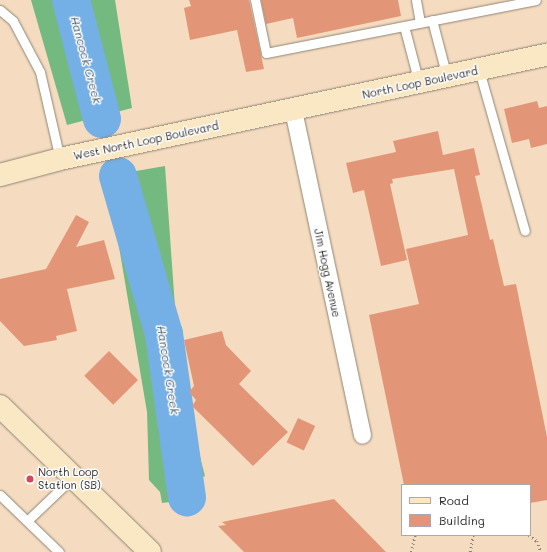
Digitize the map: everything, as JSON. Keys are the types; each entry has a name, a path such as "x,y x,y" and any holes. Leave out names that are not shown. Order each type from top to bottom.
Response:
{"street":[{"name":"North Loop Boulevard","path":"293,110 547,55"},
{"name":"West North Loop Boulevard","path":"0,175 60,159 293,110"},
{"name":"Jim Hogg Avenue","path":"293,110 362,435"},
{"path":"0,406 74,476 150,552"}],"lane":[{"path":"255,0 266,53 536,0"},
{"path":"416,0 420,23"},
{"path":"0,10 13,21 40,72 60,159"},
{"path":"432,20 447,77"},
{"path":"404,26 419,83"},
{"path":"479,70 525,231"},
{"path":"28,520 74,476"},
{"path":"0,495 28,520 59,552"}],"path":[{"path":"411,552 414,536"},
{"path":"470,552 473,536"},
{"path":"530,536 537,541 541,552"}],"green space":[{"path":"31,0 115,0 132,108 67,125"},
{"path":"165,166 177,335 187,407 205,476 196,480 196,499 162,503 160,492 149,480 147,412 107,176"}],"building":[{"path":"189,0 249,0 264,69 246,72 237,30 190,40 184,8 191,6"},
{"path":"261,0 398,0 401,16 297,38 293,18 266,24"},
{"path":"537,101 539,108 547,106 547,144 531,148 529,139 512,143 504,109"},
{"path":"438,131 443,155 474,148 480,175 475,176 490,240 493,239 504,286 516,284 547,437 547,500 531,503 531,484 404,484 369,315 419,304 406,249 468,235 454,169 392,179 393,183 390,184 407,260 381,266 364,190 353,193 346,163 396,152 393,141"},
{"path":"76,215 89,222 76,247 104,240 115,279 67,289 77,331 56,336 57,340 24,346 0,321 0,279 46,269"},
{"path":"222,331 226,345 251,371 239,384 288,432 253,466 192,406 196,400 189,392 194,386 184,340"},
{"path":"109,351 138,380 113,405 84,376"},
{"path":"298,418 315,426 304,451 287,442"},
{"path":"334,499 386,552 244,552 218,526 226,525 222,522"}],"waterway":[{"name":"Hancock Creek","path":"71,0 102,119"},
{"name":"Hancock Creek","path":"118,176 164,334 187,497"}],"place":[{"name":"North Loop Station (SB)","path":"30,479"}]}
